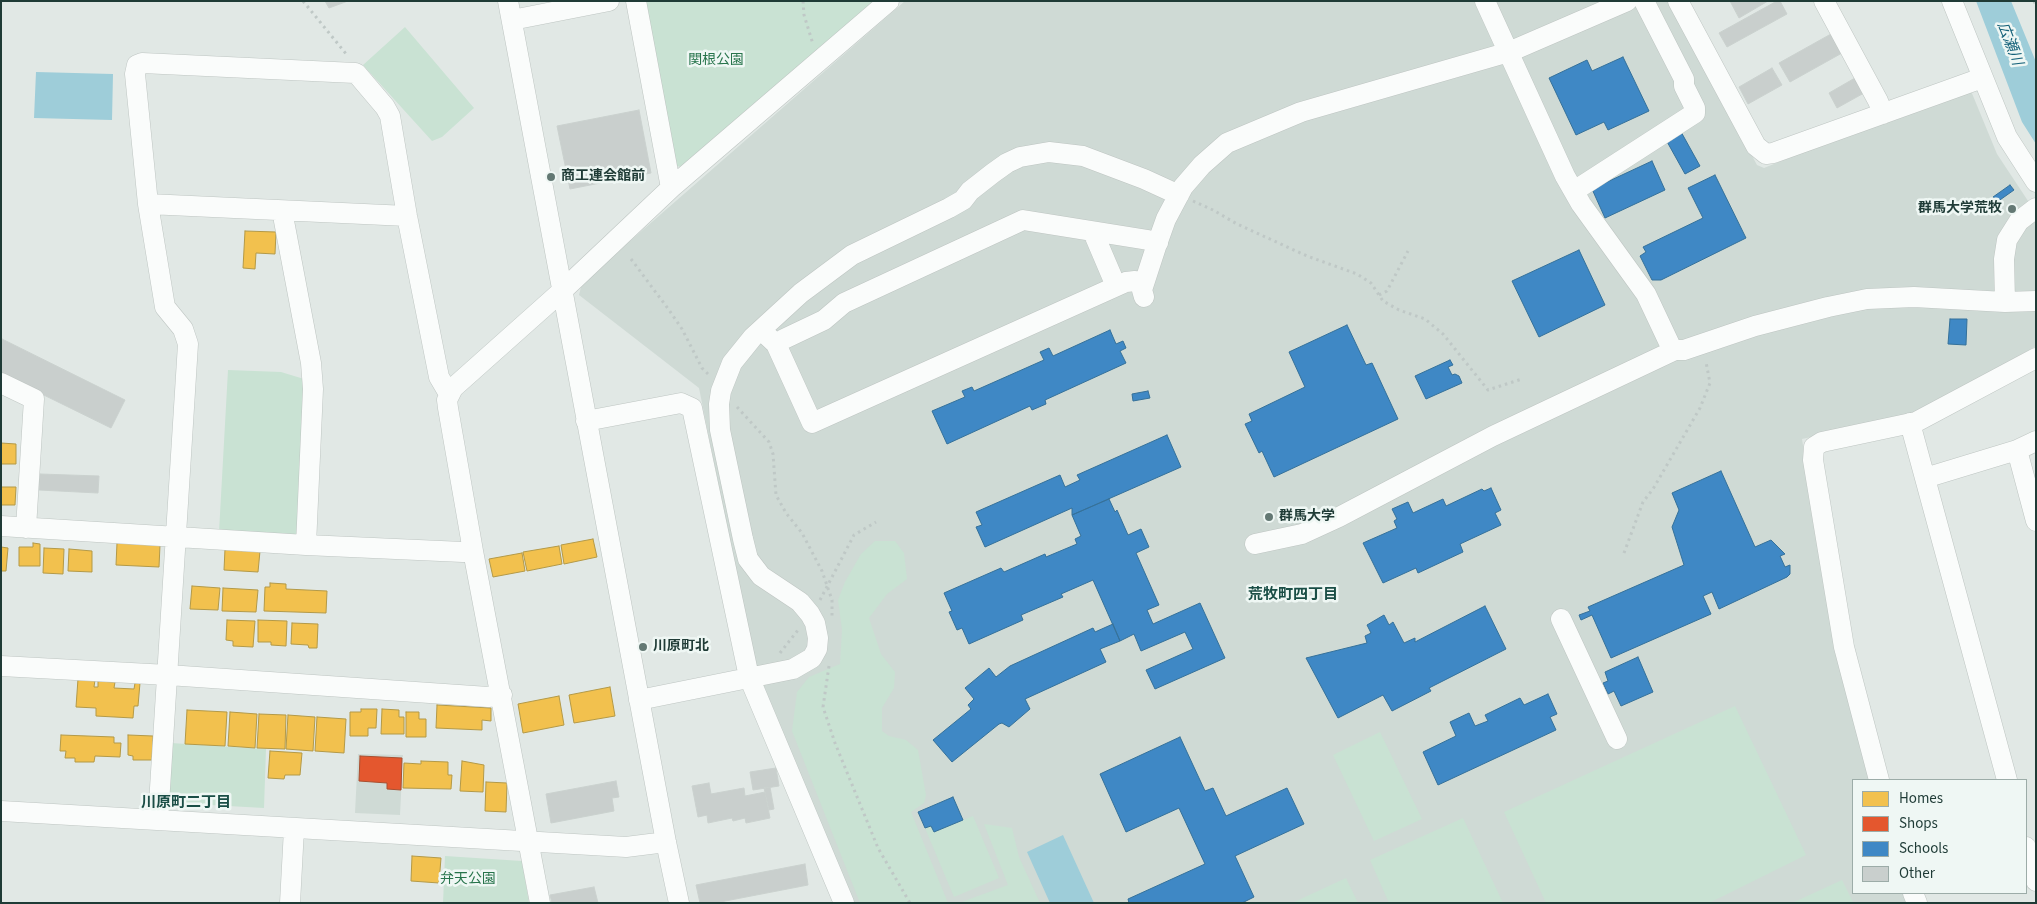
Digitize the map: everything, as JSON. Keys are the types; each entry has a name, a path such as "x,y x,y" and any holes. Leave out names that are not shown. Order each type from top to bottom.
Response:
{"street":[{"path":"609,1 510,11 586,421 679,903"},
{"path":"636,1 671,188"},
{"path":"540,903 502,695 473,551 448,408 449,394 453,388 563,290 671,188 889,1"},
{"path":"1485,1 1574,191 1646,294 1671,347 1675,350"},
{"path":"760,330 776,344 812,424 1116,286 1135,281 1144,290 1166,219 1183,187 1202,165 1227,143 1301,112 1509,52 1627,1"},
{"path":"1574,191 1695,113 1695,108 1684,86 1684,79 1644,1"},
{"path":"1678,1 1760,151 1766,154 1982,78"},
{"path":"1824,1 1878,100 1882,114"},
{"path":"1952,1 2007,137 2036,182"},
{"path":"158,820 188,344 184,329 165,307 148,204 135,74 136,65 142,63 355,73 385,106 390,116 407,216 439,377 449,394"},
{"path":"639,700 782,672 803,664 812,658 817,649 818,638 815,623 807,610 800,602 760,576 748,558 720,430 719,404 725,379 732,363 760,330 802,293 852,255 963,200 970,191 993,173 1007,163 1020,158 1049,152 1083,156 1144,179 1179,195"},
{"path":"148,204 407,216"},
{"path":"2005,302 2004,259 2007,240 2019,221 2036,208"},
{"path":"285,211 284,221 313,389 306,544"},
{"path":"776,344 784,338 824,320 844,303 1023,220 1158,243"},
{"path":"1093,232 1116,286"},
{"path":"1256,544 1302,534 1339,517 1493,436 1675,350 1679,351 1700,345 1755,326 1828,306 1867,299 1914,297 2005,302 2036,301"},
{"path":"1879,779 1844,647 1812,454 1814,447 1822,442 1910,423 1924,418 2036,358"},
{"path":"1,383 34,399 26,528"},
{"path":"586,421 681,403 692,408 749,677 844,903"},
{"path":"1910,423 2007,779"},
{"path":"1925,478 2017,450 2036,441"},
{"path":"2017,450 2036,520"},
{"path":"1,526 306,544 473,551"},
{"path":"1561,618 1617,739"},
{"path":"1,666 168,675 488,697 502,695"},
{"path":"1,811 626,848 666,842"},
{"path":"290,903 294,829"},
{"path":"2027,850 2036,881"}],"path":[{"path":"303,1 356,66 355,73"},
{"path":"804,1 804,14 819,62"},
{"path":"2034,1 2036,5"},
{"path":"1179,195 1307,256 1357,274 1371,283 1383,301 1399,310 1426,319 1443,334 1488,390 1522,379"},
{"path":"1379,295 1387,291 1408,251"},
{"path":"1624,553 1644,502 1653,490 1700,408 1710,384 1708,370 1700,345"},
{"path":"815,607 854,535 876,522"},
{"path":"778,655 799,628"}],"shaded area":[{"name":"群馬大学","path":"905,1 1668,1 1757,165 1764,168 1965,87 1971,91 1997,154 2036,213 2036,346 1916,414 1802,439 1826,595 1872,779 1852,779 1852,894 1907,894 1911,903 854,903 757,676 699,388 579,295 582,283"},
{"path":"358,754 403,755 400,815 355,813"}],"green space":[{"name":"関根公園","path":"643,1 878,1 684,168 674,165"},
{"path":"405,27 474,108 442,137 432,141 363,65"},
{"path":"228,370 281,372 304,379 299,531 293,536 219,532"},
{"path":"875,541 895,541 904,553 907,579 887,594 869,618 881,654 895,672 894,688 882,708 882,731 889,736 906,740 918,750 926,795 924,803 911,812 948,903 860,903 792,731 797,692 809,677 840,664 842,630 838,600 845,582 861,554"},
{"path":"1735,706 1806,855 1709,903 1546,903 1504,812"},
{"path":"1380,732 1422,819 1374,841 1333,755"},
{"path":"171,743 266,749 264,808 174,803 169,801"},
{"path":"973,816 999,878 954,897 925,828 931,826 934,832"},
{"path":"1463,818 1503,903 1389,903 1370,860"},
{"path":"984,824 1012,828 1019,857 1040,903 959,903 1008,885"},
{"name":"弁天公園","path":"445,856 522,861 529,903 443,903"},
{"path":"1346,878 1358,903 1292,903"},
{"path":"1842,880 1853,902 1792,903"}],"water":[{"name":"広瀬川","path":"1976,1 2011,1 2036,62 2036,144 2022,122"},
{"path":"36,72 113,74 112,120 34,118"},
{"path":"1063,835 1094,903 1050,903 1027,852"}],"building: Homes":[{"path":"245,231 276,232 275,254 256,253 255,269 243,268"},
{"path":"1,443 16,444 16,464 1,464"},
{"path":"1,487 16,487 15,505 1,505"},
{"path":"593,539 597,557 564,564 561,545"},
{"path":"33,543 40,544 40,566 19,566 19,547 33,547"},
{"path":"117,543 160,545 159,567 116,565"},
{"path":"559,546 562,564 527,571 523,552"},
{"path":"1,547 8,548 6,571 1,571"},
{"path":"44,548 64,549 63,574 43,573"},
{"path":"69,549 92,551 92,572 68,571"},
{"path":"225,549 260,551 258,572 224,570"},
{"path":"522,553 525,571 493,577 489,559"},
{"path":"270,583 286,584 286,589 327,591 326,613 264,611 265,587 270,587"},
{"path":"192,586 220,588 218,610 190,609"},
{"path":"223,588 258,590 256,612 222,611"},
{"path":"227,620 255,621 253,647 233,646 233,641 226,640"},
{"path":"258,620 287,621 286,646 271,645 271,642 258,642"},
{"path":"292,623 318,624 317,648 309,648 308,645 291,644"},
{"path":"78,679 95,680 94,687 98,687 98,681 115,682 114,688 134,689 135,683 140,683 138,706 134,706 133,718 96,716 96,708 76,707"},
{"path":"610,687 615,716 574,723 569,695"},
{"path":"559,696 564,725 523,733 518,704"},
{"path":"437,705 491,708 491,721 482,720 482,730 436,728"},
{"path":"361,709 377,709 376,728 368,728 368,736 350,736 350,712 361,712"},
{"path":"382,709 399,710 399,717 404,717 404,734 381,734"},
{"path":"187,710 227,712 225,746 185,744"},
{"path":"230,712 257,714 255,748 228,746"},
{"path":"406,712 419,712 419,719 426,719 426,737 406,737"},
{"path":"259,714 286,715 285,749 257,748"},
{"path":"288,715 315,717 313,751 286,749"},
{"path":"317,717 346,719 344,753 315,751"},
{"path":"61,735 114,737 114,743 121,743 120,757 95,756 94,762 75,762 75,758 65,758 66,751 60,751"},
{"path":"128,735 153,736 152,760 133,760 133,756 128,755"},
{"path":"270,751 302,753 300,775 285,775 284,779 268,778"},
{"path":"421,761 448,762 448,775 452,775 451,789 403,788 404,763 421,764"},
{"path":"462,761 484,765 483,792 460,791"},
{"path":"486,782 507,783 506,812 485,811"},
{"path":"412,856 441,858 439,883 411,881"}],"building: Shops":[{"path":"360,756 402,758 401,790 387,789 387,783 359,781"}],"building: Schools":[{"path":"1623,57 1649,111 1608,130 1604,122 1576,135 1549,78 1587,60 1592,71"},
{"path":"1680,130 1700,166 1685,174 1665,138"},
{"path":"1652,161 1665,190 1605,218 1592,189"},
{"path":"1715,175 1746,238 1661,280 1652,280 1640,256 1646,252 1643,247 1703,218 1688,188"},
{"path":"2010,185 2014,190 1997,202 1993,197"},
{"path":"1579,250 1605,305 1539,337 1512,281"},
{"path":"1950,319 1967,319 1966,345 1948,344"},
{"path":"1347,325 1366,365 1372,363 1398,419 1274,477 1262,451 1259,453 1245,424 1252,421 1249,414 1305,387 1289,352"},
{"path":"1110,330 1116,344 1123,341 1126,348 1120,351 1126,363 1045,400 1046,404 1032,410 1030,406 947,444 932,411 965,397 962,391 972,387 974,391 1044,360 1040,352 1049,348 1053,356"},
{"path":"1450,360 1453,365 1448,367 1452,375 1459,376 1462,383 1426,399 1415,376"},
{"path":"1148,391 1150,398 1133,401 1132,394"},
{"path":"1167,435 1181,467 1072,515 1072,508 985,547 976,527 982,525 976,512 1060,475 1065,487 1080,480 1077,475"},
{"path":"1721,471 1755,547 1771,540 1785,554 1780,556 1785,567 1790,565 1790,574 1719,609 1712,592 1703,596 1711,614 1611,658 1592,615 1581,620 1579,615 1590,611 1588,607 1684,565 1672,527 1679,510 1672,493"},
{"path":"1491,488 1501,510 1495,513 1501,525 1460,544 1463,552 1418,573 1416,568 1383,583 1363,543 1397,528 1394,521 1397,519 1392,509 1408,502 1413,513 1443,499 1446,506 1482,489 1484,491"},
{"path":"1109,499 1115,512 1117,510 1128,535 1141,529 1149,547 1136,553 1159,605 1147,610 1153,624 1200,603 1225,658 1155,689 1146,670 1193,649 1185,632 1141,651 1134,634 1120,641 1093,580 1061,594 1063,597 1021,615 1023,620 969,644 962,628 957,630 949,612 952,611 944,593 1001,568 1004,572 1045,554 1046,557 1077,544 1075,539 1081,536 1072,515"},
{"path":"1485,606 1506,649 1429,688 1431,691 1392,711 1383,695 1338,718 1306,658 1367,643 1365,636 1371,633 1367,625 1384,615 1389,625 1393,622 1404,643 1415,638 1415,642"},
{"path":"1113,624 1120,641 1100,649 1106,662 1025,699 1030,709 1009,727 1002,723 999,724 952,762 933,740 971,709 968,705 974,699 965,688 989,668 996,677 1010,666 1093,628 1095,632"},
{"path":"1638,657 1653,692 1621,706 1614,691 1608,694 1603,683 1608,681 1605,672"},
{"path":"1548,694 1557,714 1550,717 1556,730 1438,785 1423,752 1456,736 1450,722 1469,713 1475,726 1488,721 1485,715 1520,698 1524,705"},
{"path":"1180,737 1205,791 1213,788 1226,816 1287,788 1304,824 1235,856 1254,897 1242,903 1129,903 1128,899 1205,864 1179,808 1126,832 1100,774"},
{"path":"953,797 963,820 934,832 931,826 925,828 918,812"}],"building: Other":[{"path":"325,1 348,1 329,8"},
{"path":"1730,1 1768,1 1739,18"},
{"path":"1780,1 1787,14 1727,47 1719,33"},
{"path":"1831,34 1842,53 1790,82 1779,63"},
{"path":"1772,68 1782,85 1748,104 1739,87"},
{"path":"1855,78 1864,93 1837,108 1829,93"},
{"path":"639,110 651,173 570,189 557,126"},
{"path":"2,339 125,400 111,428 1,374"},
{"path":"40,474 99,476 98,493 39,490"},
{"path":"776,768 779,786 753,790 750,772"},
{"path":"616,781 619,797 612,798 614,811 551,823 546,794"},
{"path":"709,783 711,794 744,788 745,796 765,792 770,818 746,823 745,818 733,821 732,818 708,823 707,815 698,817 692,786"},
{"path":"770,787 774,809 769,810 764,788"},
{"path":"805,864 808,885 715,903 700,903 696,885"},
{"path":"594,887 598,903 552,903 550,895"}],"place":[{"name":"商工連会館前","path":"551,177"},
{"name":"群馬大学荒牧","path":"2012,209"},
{"name":"群馬大学","path":"1269,517"},
{"name":"川原町北","path":"643,647"}],"district":[{"name":"荒牧町四丁目","path":"1293,596"},
{"name":"川原町二丁目","path":"186,804"}]}
